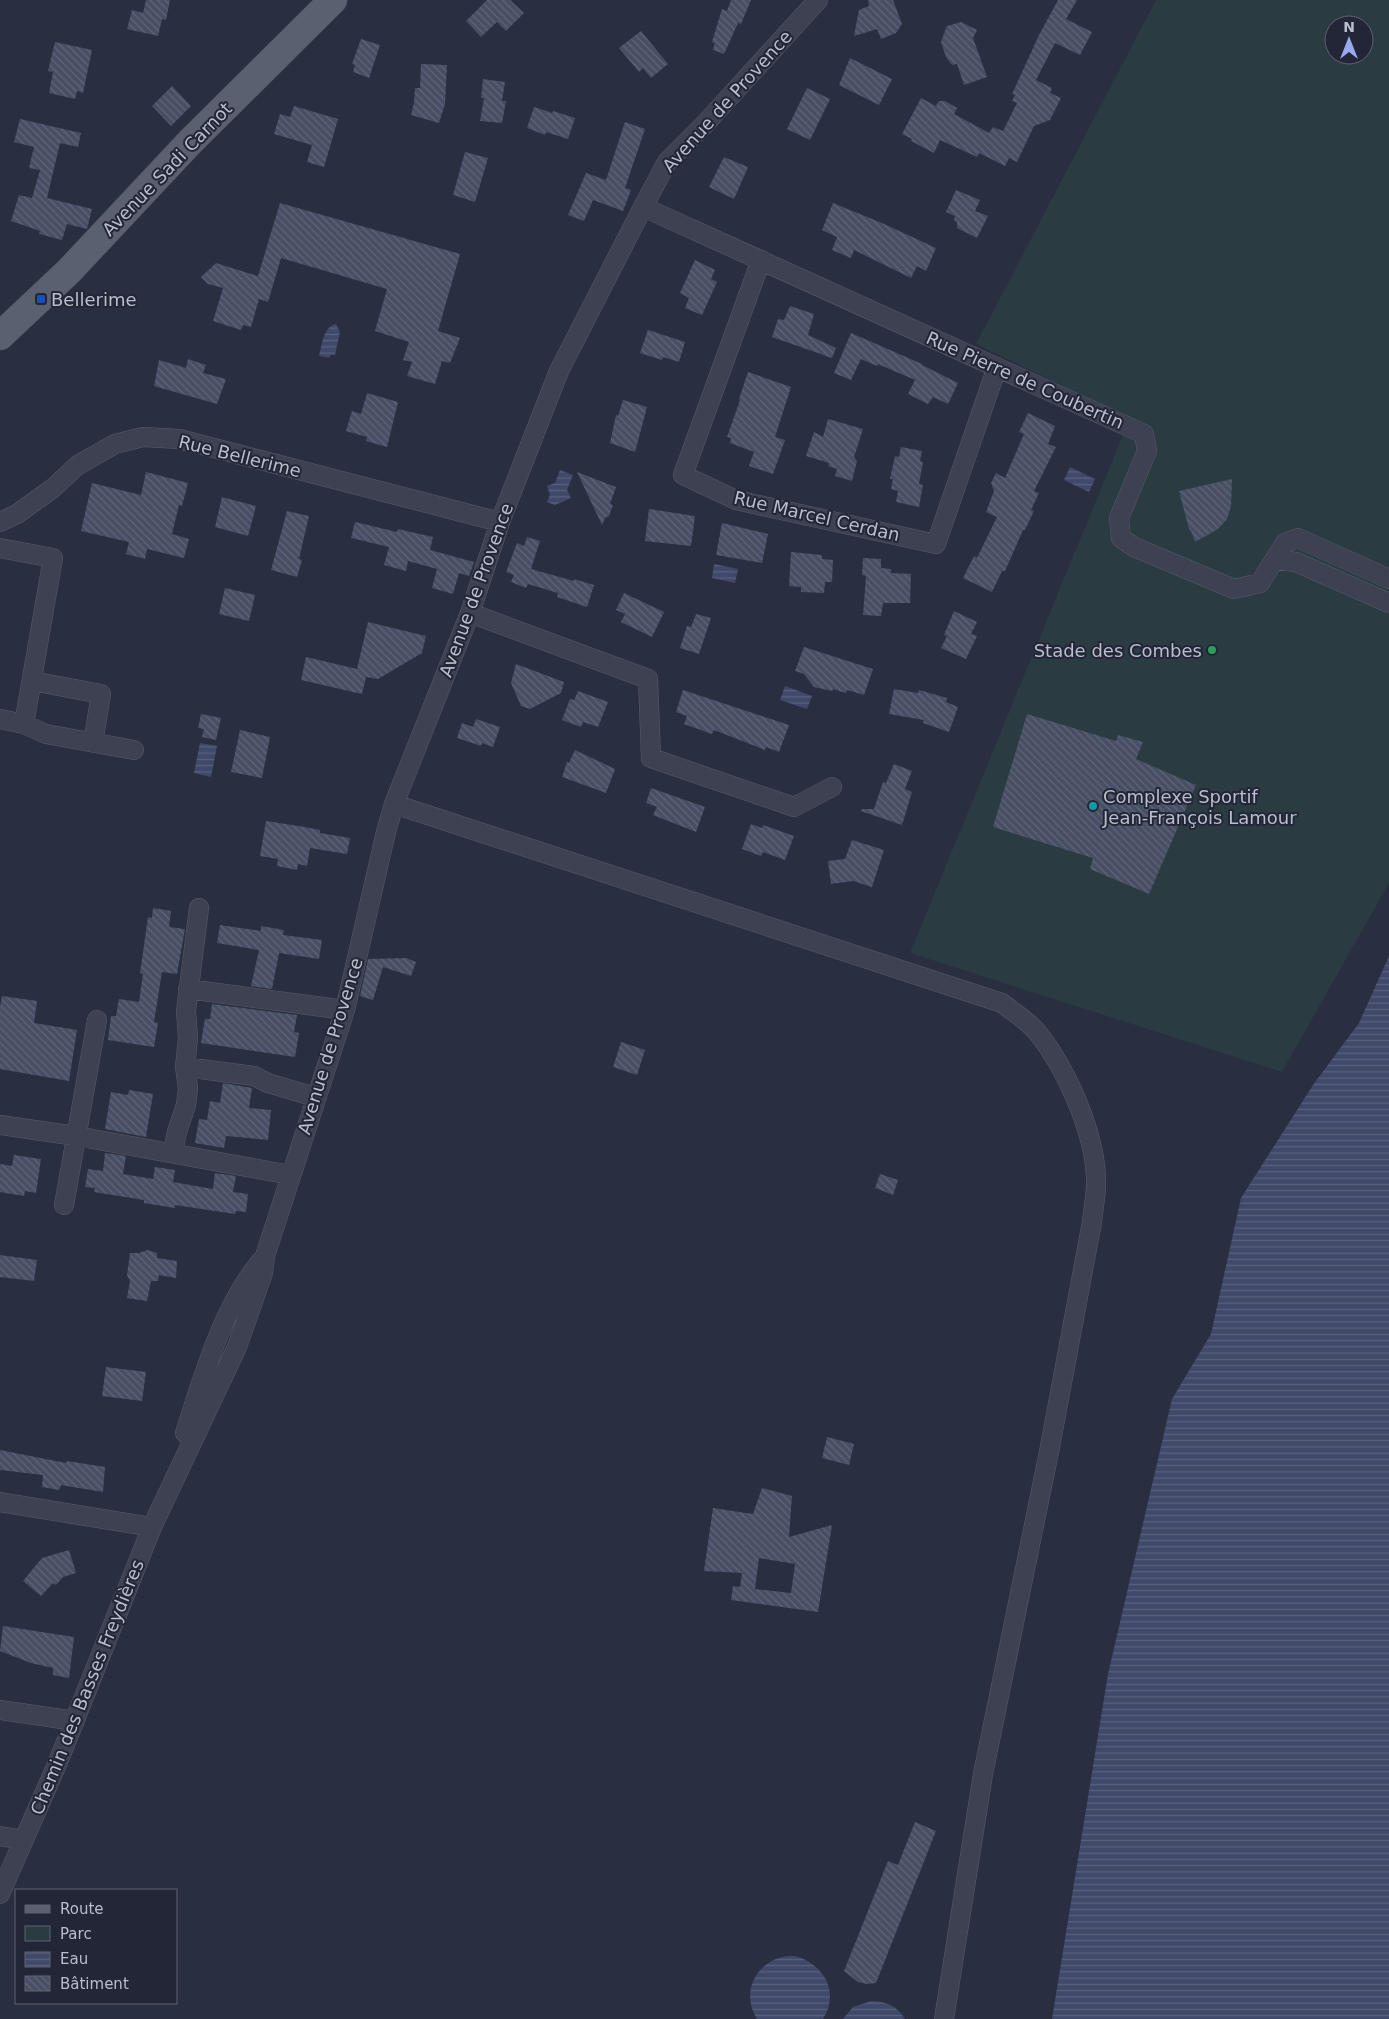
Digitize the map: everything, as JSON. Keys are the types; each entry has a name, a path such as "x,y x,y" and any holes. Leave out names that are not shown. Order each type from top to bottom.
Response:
{"main road":[{"name":"Avenue Sadi Carnot","path":"0,336 70,271 189,143 333,0"}],"street":[{"name":"Avenue de Provence","path":"267,1252 345,1010 394,804 470,613 500,522 559,371 667,162 704,125 818,0"},
{"name":"Rue Pierre de Coubertin","path":"643,207 1144,434 1147,451 1119,518 1122,538 1134,547 1234,589 1260,583 1275,560"},
{"name":"Rue Marcel Cerdan","path":"761,260 683,476 736,500 936,544 998,367"},
{"name":"Rue Bellerime","path":"0,522 17,514 52,489 78,464 115,444 144,436 179,439 500,522"},
{"path":"1389,579 1298,538 1285,543 1275,560 1296,562 1389,603"},
{"path":"0,548 53,558 24,724"},
{"path":"470,613 648,679 651,758 794,807 832,787"},
{"path":"32,680 101,694 92,743"},
{"path":"0,720 24,724 46,734 134,750"},
{"path":"394,804 1002,1003 1036,1031 1058,1064 1078,1106 1092,1146 1096,1184 1092,1222 983,1774 944,2019"},
{"path":"173,1153 177,1132 186,1105 188,1088 185,1067 188,1038 186,1011 199,908"},
{"path":"188,988 345,1010"},
{"path":"64,1205 97,1020"},
{"path":"185,1067 210,1072 236,1072 254,1076 268,1083 316,1097"},
{"path":"0,1125 76,1136 291,1175"},
{"name":"Chemin des Basses Freydières","path":"0,1894 75,1722 152,1527 237,1347 263,1273 267,1252"},
{"path":"0,1502 152,1527"},
{"path":"0,1710 75,1722"},
{"path":"0,1836 24,1840"}],"green space":[{"name":"Stade des Combes","path":"1156,0 1389,0 1389,883 1282,1072 910,953 1130,418 976,344"}],"water":[{"path":"336,324 340,332 335,355 331,355 329,358 319,356 322,342 328,329"},
{"path":"1070,467 1095,479 1089,492 1064,480"},
{"path":"560,470 573,475 567,490 571,498 555,505 547,502 550,495 547,486 555,483"},
{"path":"714,564 738,569 735,583 712,578"},
{"path":"785,686 812,696 807,709 780,700"},
{"path":"200,743 217,746 211,777 194,773"},
{"path":"1389,956 1389,2019 1052,2019 1108,1674 1172,1399 1211,1334 1241,1198 1313,1085 1359,1023"},
{"path":"795,1956 814,1965 826,1980 830,1999 823,2019 757,2019 752,2008 750,1996 756,1976 763,1967 772,1961 783,1957"},
{"path":"871,2001 891,2005 905,2019 843,2019 853,2007"}],"building":[{"path":"146,0 170,0 166,20 162,19 158,36 127,29 132,10 143,13"},
{"path":"487,0 510,0 524,13 506,31 497,22 481,37 466,21"},
{"path":"731,0 751,0 741,24 738,23 724,54 713,50 715,43 712,42 722,9 727,11"},
{"path":"868,0 893,0 902,24 896,33 881,39 877,29 854,36 859,10 869,6"},
{"path":"1058,0 1077,0 1066,19 1092,32 1080,55 1055,43 1036,80 1052,88 1050,93 1061,98 1050,120 1034,126 1017,162 1009,158 1005,166 979,153 977,157 940,140 934,153 902,134 921,98 936,106 939,101 945,101 957,108 954,114 989,133 993,127 1003,131 1017,103 1012,101 1015,95 1012,94 1039,35"},
{"path":"961,22 977,30 973,38 987,77 964,85 957,64 952,65 946,57 941,42 947,26"},
{"path":"641,31 668,64 651,78 643,68 639,72 619,48"},
{"path":"361,39 380,45 369,78 353,72 355,65 352,64"},
{"path":"55,42 92,50 83,93 77,91 75,99 49,93 53,72 48,71"},
{"path":"850,58 892,79 879,105 839,85"},
{"path":"421,64 447,65 445,104 439,123 411,115 415,88 420,88"},
{"path":"483,79 505,82 502,101 506,101 502,123 480,121 484,98 481,98"},
{"path":"172,86 191,106 171,126 152,106"},
{"path":"807,88 830,99 810,140 787,129"},
{"path":"294,106 338,119 324,167 307,162 312,145 274,134 280,114 290,117"},
{"path":"534,107 575,118 568,139 546,132 545,135 527,128"},
{"path":"20,119 81,133 78,147 60,143 47,198 92,209 87,229 67,224 62,240 39,234 40,231 11,221 19,195 32,198 40,170 29,168 34,147 14,142"},
{"path":"625,122 645,129 625,188 631,190 623,211 593,200 584,221 568,215 586,173 606,180"},
{"path":"465,152 488,158 475,202 453,195"},
{"path":"724,157 748,167 734,199 709,187"},
{"path":"956,190 980,200 975,211 988,216 977,238 957,228 957,222 954,220 955,216 946,212"},
{"path":"280,203 460,254 438,331 460,338 450,363 442,361 435,384 407,376 412,362 403,360 409,342 375,331 387,289 281,258 268,302 259,299 251,327 243,325 241,330 213,321 223,288 208,284 201,277 216,263 258,276"},
{"path":"833,203 936,248 926,271 917,266 911,278 854,250 851,258 832,250 837,237 822,230"},
{"path":"695,260 715,270 711,279 717,282 702,315 685,308 689,298 680,293"},
{"path":"790,306 814,314 808,335 836,348 832,358 772,337 778,319 784,320"},
{"path":"648,330 685,342 679,362 663,357 662,360 640,353"},
{"path":"851,333 922,364 958,383 948,404 933,397 928,404 908,394 915,380 878,364 877,366 861,359 851,380 834,373"},
{"path":"188,359 206,365 203,373 226,379 217,404 154,386 159,360 186,368"},
{"path":"748,372 791,387 775,437 785,440 773,474 749,466 754,452 730,443 731,438 727,437"},
{"path":"367,393 398,402 387,447 366,441 367,437 346,431 352,411 361,414"},
{"path":"623,400 647,407 635,452 610,443 616,415 618,416"},
{"path":"1028,413 1055,426 1048,444 1056,447 1034,491 1039,493 1031,510 1034,511 1025,530 1023,530 1005,571 1002,571 992,592 963,578 974,556 977,558 997,517 986,512 994,491 991,483 996,473 1005,478 1024,434 1019,432"},
{"path":"828,419 863,429 854,457 857,461 852,481 835,476 837,469 828,466 829,463 806,456 814,432 823,437"},
{"path":"901,447 922,451 920,461 923,462 919,484 923,485 919,507 896,502 898,491 891,489 893,479 890,479 895,456 899,457"},
{"path":"146,472 188,483 182,506 179,505 172,534 189,539 184,558 147,549 145,559 126,554 129,542 81,531 92,483 141,495"},
{"path":"577,472 616,487 610,504 613,505 609,516 605,518 602,525"},
{"path":"1232,479 1231,506 1227,519 1218,529 1195,542 1189,529 1179,491"},
{"path":"222,497 256,506 248,536 215,527"},
{"path":"649,509 695,516 691,546 645,541"},
{"path":"287,511 309,516 299,559 302,560 297,577 271,570"},
{"path":"355,522 397,532 398,529 433,537 430,550 474,562 469,576 459,573 453,594 432,588 437,569 408,561 406,571 384,565 389,547 351,538"},
{"path":"722,523 768,534 762,563 716,555"},
{"path":"527,537 540,541 531,569 594,585 587,607 557,597 558,593 528,584 526,588 511,582 514,575 506,572 517,543 524,546"},
{"path":"791,552 822,555 822,559 833,560 832,582 825,582 824,593 801,592 801,587 789,586"},
{"path":"863,558 881,559 881,568 891,569 891,573 911,574 910,603 883,603 881,616 863,615 866,576 862,575"},
{"path":"225,588 255,595 249,621 219,614"},
{"path":"624,593 664,612 652,637 621,622 625,614 616,610"},
{"path":"954,611 977,622 971,634 977,636 966,659 941,648 947,636 944,635"},
{"path":"696,614 711,618 699,654 680,648 687,626 691,627"},
{"path":"368,622 426,636 422,653 378,679 366,677 362,694 301,680 306,657 357,669"},
{"path":"804,647 873,669 864,695 847,690 846,693 833,689 832,691 814,687 804,674 795,671"},
{"path":"516,664 564,682 561,693 530,709 521,706 511,683"},
{"path":"894,689 918,693 919,690 947,698 946,702 958,707 949,732 923,723 924,720 889,714"},
{"path":"683,690 789,725 779,752 766,747 765,750 714,730 712,734 684,724 687,716 676,712"},
{"path":"578,691 608,702 598,727 583,722 581,727 562,720 570,699 574,700"},
{"path":"201,714 221,718 216,740 202,737 204,729 198,728"},
{"name":"Complexe Sportif Jean-François Lamour","path":"1027,714 1116,741 1118,735 1143,742 1136,759 1196,785 1149,894 1090,869 1093,858 993,827"},
{"path":"476,719 500,727 493,747 482,743 481,746 457,738 462,723 473,727"},
{"path":"240,730 270,737 262,778 231,772"},
{"path":"575,750 615,769 606,793 562,777 567,762 569,763"},
{"path":"894,764 912,771 905,789 912,792 902,825 861,811 862,809 874,809 883,782 886,783"},
{"path":"651,788 705,807 696,832 653,815 657,807 646,803"},
{"path":"266,821 320,830 320,833 350,838 347,854 310,848 307,866 298,864 297,870 277,866 278,859 260,856"},
{"path":"751,824 762,828 763,825 794,836 785,860 763,852 761,856 742,849"},
{"path":"852,840 884,850 872,887 853,881 831,884 828,861 845,859"},
{"path":"153,908 171,911 169,927 185,929 177,974 162,972 154,1022 158,1023 154,1047 108,1040 111,1016 116,1016 119,999 139,1002 143,974 140,973 148,917 152,918"},
{"path":"220,925 261,931 261,926 284,930 283,935 322,940 319,959 279,953 272,989 251,986 259,950 217,943"},
{"path":"406,958 416,962 411,976 383,967 373,1000 360,996 368,959"},
{"path":"2,996 37,1001 34,1023 77,1030 69,1081 0,1069 0,1007"},
{"path":"212,1004 297,1015 294,1032 299,1033 295,1057 201,1043 205,1019 210,1019"},
{"path":"621,1042 645,1050 637,1075 613,1067"},
{"path":"223,1083 252,1088 249,1108 271,1110 268,1140 226,1136 224,1148 195,1143 199,1119 207,1120 210,1101 220,1103"},
{"path":"129,1090 153,1094 146,1137 105,1129 111,1092 128,1095"},
{"path":"105,1153 126,1156 123,1174 153,1179 155,1167 175,1170 173,1182 213,1189 215,1173 236,1176 233,1192 248,1194 246,1212 236,1211 235,1214 175,1205 175,1208 144,1203 144,1200 94,1192 95,1188 85,1187 88,1169 103,1171"},
{"path":"14,1155 41,1159 36,1193 25,1191 24,1196 0,1192 0,1164 12,1166"},
{"path":"880,1174 898,1180 893,1195 875,1188"},
{"path":"147,1250 157,1253 157,1258 177,1261 176,1278 159,1275 158,1281 151,1281 147,1301 127,1298 130,1281 127,1275 130,1253 139,1253"},
{"path":"0,1255 37,1260 34,1281 0,1277"},
{"path":"106,1367 146,1372 142,1401 102,1396"},
{"path":"827,1437 854,1444 849,1465 822,1458"},
{"path":"0,1450 66,1463 67,1461 105,1467 103,1492 61,1485 59,1490 42,1487 43,1475 0,1470"},
{"path":"762,1488 792,1496 789,1537 832,1525 818,1612 731,1600 733,1586 740,1587 742,1573 704,1571 713,1508 753,1514","holes":["759,1558 795,1564 791,1593 755,1589"]},
{"path":"69,1550 76,1573 63,1577 56,1585 53,1583 41,1596 23,1581 42,1558"},
{"path":"3,1626 74,1637 69,1678 53,1675 53,1668 31,1663 0,1651"},
{"path":"915,1822 936,1831 876,1983 858,1982 844,1971 888,1861 898,1865"}],"place":[{"name":"Bellerime","path":"41,299"},
{"name":"Stade des Combes","path":"1212,650"},
{"name":"Complexe Sportif Jean-François Lamour","path":"1093,806"}]}
